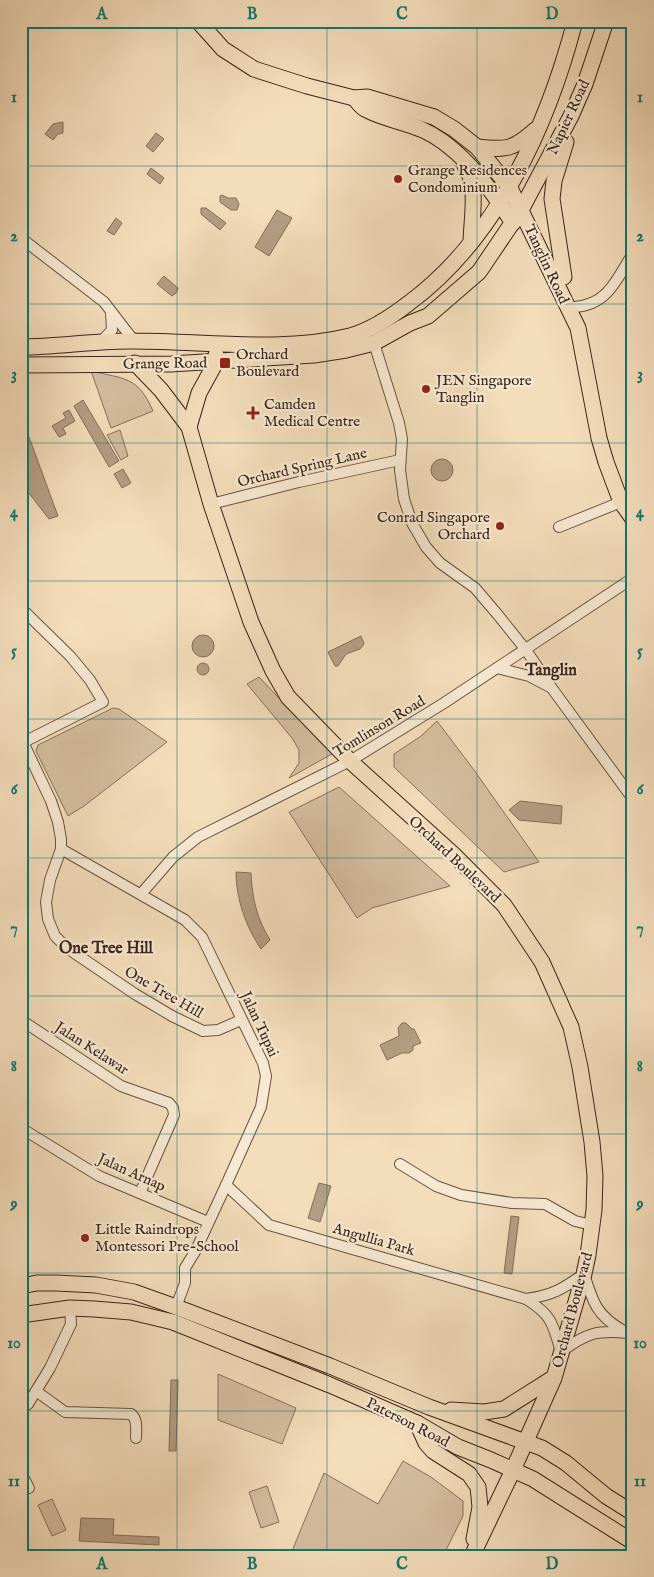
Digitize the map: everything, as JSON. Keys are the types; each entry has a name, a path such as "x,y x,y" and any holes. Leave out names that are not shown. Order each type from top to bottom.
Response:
{"main road":[{"name":"Tanglin Road","path":"198,21 223,49 254,69 354,98 367,97 434,117 454,129 477,147 510,188 520,218 578,328 598,438 621,502 633,520"},
{"name":"Napier Road","path":"510,188 540,126 565,58 575,21"},
{"name":"Napier Road","path":"520,218 572,116 606,21"},
{"name":"Tanglin Road","path":"354,98 364,108 424,130 454,151 499,202 520,218"},
{"path":"564,277 552,199 554,181 572,116"},
{"path":"477,147 508,148 521,142 540,126"},
{"path":"454,151 468,171 473,191 470,243"},
{"name":"Grange Road","path":"21,347 55,347 134,340 280,344 315,342 351,336 389,319 435,282 470,243 510,188"},
{"path":"520,218 544,236 550,244 564,277 574,307 578,328"},
{"name":"Grange Road","path":"21,365 171,364 314,356 374,343 410,323 428,316 452,296 479,272 520,218"},
{"path":"189,427 199,393 216,362 216,343"},
{"name":"Orchard Boulevard","path":"134,363 165,395 189,427 211,504 251,622 273,670 288,697 350,761 488,887 504,905 542,962 571,1028 580,1067 592,1142 595,1176 592,1225 584,1274 554,1378 532,1428 524,1441 513,1470 471,1556"},
{"name":"Paterson Road","path":"21,1286 56,1282 96,1285 134,1292 176,1307 338,1369 430,1407 542,1448 566,1463 606,1496 633,1513"},
{"name":"Paterson Road","path":"21,1315 70,1308 94,1309 131,1312 173,1322 330,1385 417,1423 458,1447 533,1479 633,1542"},
{"path":"430,1407 484,1412 504,1409 554,1378"},
{"path":"417,1423 426,1443 433,1451 469,1474 478,1487 480,1507 471,1556"}],"street":[{"path":"21,238 96,294 109,307 134,340"},
{"path":"574,307 587,306 599,300 610,290 633,253"},
{"path":"100,343 112,330 112,315 109,307"},
{"path":"374,343 399,423 402,439 400,470 404,499 412,523 426,547 440,562 475,588 526,650 633,799"},
{"name":"Orchard Spring Lane","path":"211,504 400,460"},
{"path":"559,527 621,502"},
{"name":"Tomlinson Road","path":"141,894 173,856 198,836 350,761 444,704 633,578"},
{"path":"21,608 70,656 90,680 103,702 22,740"},
{"path":"497,668 529,676 551,687"},
{"name":"One Tree Hill","path":"22,740 51,801 58,822 61,849 50,880 46,902 48,919 55,936 67,948 135,994 172,1016 203,1031 218,1030 241,1020"},
{"name":"Jalan Tupai","path":"61,849 185,920 202,937 263,1063 266,1076 261,1107 186,1268 185,1283 176,1307"},
{"name":"Jalan Kelawar","path":"21,1020 122,1086 169,1103 173,1108 174,1115 140,1193"},
{"name":"Jalan Arnap","path":"21,1128 99,1176 208,1222"},
{"path":"400,1164 436,1186 461,1195 512,1203 544,1204 575,1221 592,1225"},
{"name":"Angullia Park","path":"226,1185 269,1225 526,1299 542,1308 549,1316 561,1352"},
{"path":"584,1274 596,1306 604,1318 631,1333"},
{"name":"Angullia Park","path":"526,1299 557,1292 584,1274"},
{"path":"70,1308 71,1324"},
{"path":"21,1410 28,1404 50,1368 71,1324 80,1315 94,1309"},
{"path":"561,1352 577,1340 588,1335 610,1331 631,1333"},
{"path":"36,1392 65,1412 130,1414 135,1420 136,1438"},
{"path":"21,1472 29,1488"}],"shaded area":[{"path":"63,122 63,133 58,134 53,140 45,134 53,124"},
{"path":"156,133 164,139 153,152 146,146"},
{"path":"151,168 164,178 160,184 147,174"},
{"path":"220,196 228,198 236,198 239,204 237,210 231,210 220,202"},
{"path":"201,208 206,208 226,223 220,230 201,214"},
{"path":"277,210 292,218 269,256 255,247"},
{"path":"116,218 122,223 114,235 107,231"},
{"path":"164,276 178,288 172,296 157,284"},
{"path":"91,371 129,381 142,391 153,411 111,428"},
{"path":"83,400 119,461 109,467 74,406"},
{"path":"69,410 75,421 63,428 66,434 59,437 52,426 66,418 63,413"},
{"path":"120,430 128,456 121,460 107,435"},
{"path":"29,437 58,516 49,519 21,483 21,440"},
{"path":"442,459 452,466 453,470 446,480 442,481 432,474 431,470 438,460"},
{"path":"123,469 131,483 122,488 114,474"},
{"path":"203,635 211,638 214,646 211,654 203,657 195,654 192,646 195,638"},
{"path":"361,636 364,644 360,649 346,654 338,666 335,666 328,652"},
{"path":"201,663 205,663 209,669 205,675 201,675 197,671 197,667"},
{"path":"259,677 332,754 289,778 299,763 299,750 292,738 247,684"},
{"path":"113,708 119,709 167,742 84,806 68,816 36,751 38,745"},
{"path":"437,721 539,862 504,872 394,767 394,754 421,736"},
{"path":"339,787 450,886 372,908 357,918 289,812"},
{"path":"520,801 562,806 561,824 519,820 509,810"},
{"path":"236,872 251,873 256,908 270,940 261,949 243,912 236,882"},
{"path":"402,1023 406,1023 414,1029 421,1043 413,1046 413,1050 409,1053 402,1053 387,1060 380,1045 399,1036 398,1028"},
{"path":"319,1183 331,1186 320,1222 308,1218"},
{"path":"511,1216 519,1217 512,1274 504,1273"},
{"path":"218,1374 296,1408 282,1444 218,1420"},
{"path":"171,1380 178,1380 176,1451 169,1451"},
{"path":"403,1461 431,1477 463,1501 463,1516 443,1556 290,1556 324,1473 378,1504"},
{"path":"267,1486 279,1522 261,1528 249,1492"},
{"path":"52,1499 66,1530 52,1536 38,1505"},
{"path":"81,1518 114,1519 113,1535 159,1537 159,1545 79,1541"}],"place":[{"name":"Grange Residences Condominium","path":"398,179"},
{"name":"Orchard Boulevard","path":"225,363"},
{"name":"JEN Singapore Tanglin","path":"426,389"},
{"name":"Camden Medical Centre","path":"253,413"},
{"name":"Conrad Singapore Orchard","path":"500,526"},
{"name":"Little Raindrops Montessori Pre-School","path":"85,1238"}],"district":[{"name":"Tanglin","path":"551,669"},
{"name":"One Tree Hill","path":"106,947"}]}
